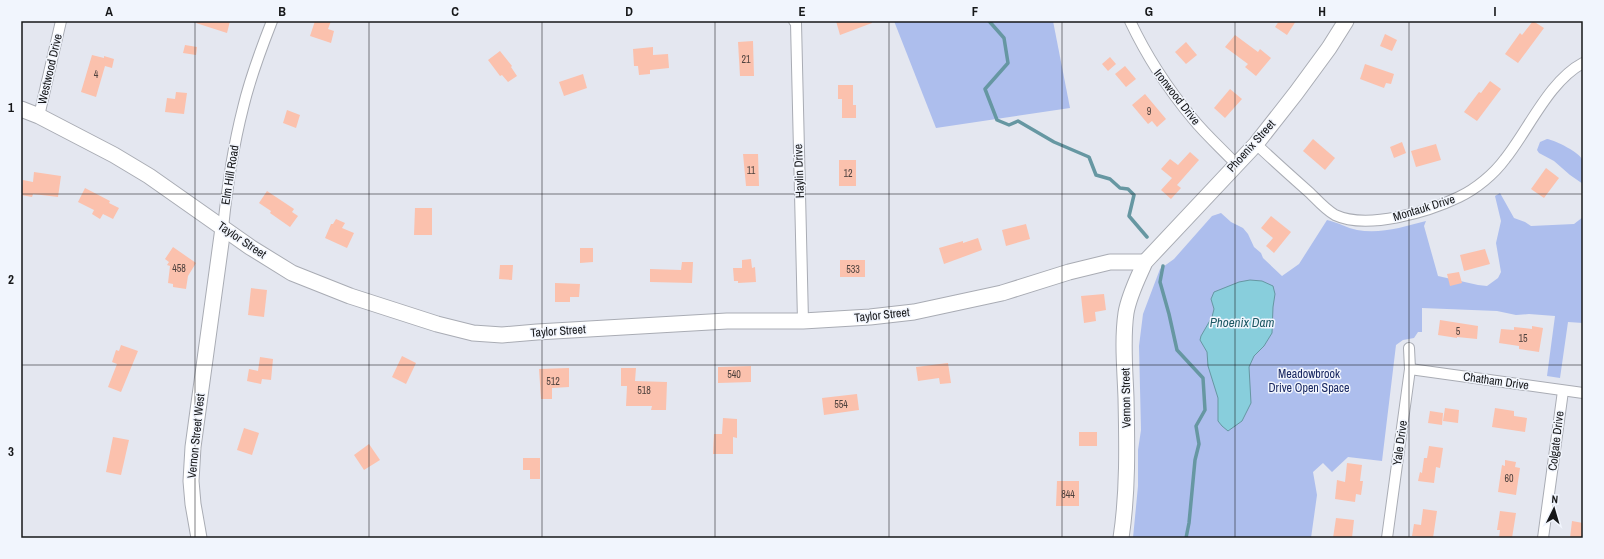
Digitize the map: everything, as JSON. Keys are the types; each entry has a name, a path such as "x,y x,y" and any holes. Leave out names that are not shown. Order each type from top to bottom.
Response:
{"street":[{"name":"Westwood Drive","path":"39,116 61,21"},
{"name":"Elm Hill Road","path":"206,358 234,151 243,107 260,52 272,21"},
{"name":"Haylin Drive","path":"794,21 796,23 803,321"},
{"name":"Ironwood Drive","path":"1130,21 1140,43 1156,70 1193,120 1236,164"},
{"name":"Phoenix Street","path":"1145,262 1256,144 1329,48 1346,21"},
{"name":"Montauk Drive","path":"1256,144 1335,215 1359,221 1387,219 1400,216 1420,211 1459,197 1485,180 1505,160 1552,92 1572,69 1583,63"},
{"name":"Taylor Street","path":"21,109 39,116 114,155 150,176 250,247 300,276 350,296 437,324 473,333 502,335 712,322 803,321 870,317 914,312 1002,293 1069,272 1110,262 1145,262"},
{"name":"Vernon Street","path":"1121,538 1126,467 1126,313 1130,297 1145,262"},
{"name":"Yale Drive","path":"1387,538 1410,369 1409,348"},
{"name":"Vernon Street West","path":"199,538 193,504 191,481 193,447 206,358"},
{"name":"Chatham Drive","path":"1410,369 1583,393"},
{"name":"Colgate Drive","path":"1543,538 1563,391"}],"green space":[{"path":"894,21 1053,21 1070,108 936,128"},
{"path":"1547,139 1567,147 1578,154 1583,161 1584,166 1583,184 1554,161 1539,153 1537,150 1540,142"},
{"name":"Meadowbrook Drive Open Space","path":"1500,193 1514,218 1531,226 1574,224 1583,217 1583,323 1568,322 1560,378 1547,376 1555,316 1529,314 1516,315 1497,311 1422,308 1422,332 1418,332 1414,338 1403,340 1396,345 1382,461 1348,457 1332,472 1323,463 1313,472 1317,495 1311,538 1133,538 1138,486 1138,450 1141,430 1139,346 1143,314 1160,269 1174,259 1212,216 1221,213 1231,222 1243,228 1248,234 1254,247 1282,276 1299,264 1327,220 1357,230 1366,231 1392,229 1426,221 1424,226 1438,276 1487,286 1498,278 1501,272 1496,243 1501,221 1495,196"}],"water":[{"name":"Phoenix Dam","path":"1250,280 1262,281 1273,286 1275,294 1272,333 1264,346 1254,356 1249,367 1251,403 1242,421 1228,431 1218,421 1218,398 1208,366 1207,352 1200,340 1212,317 1214,309 1211,299 1214,292 1239,282"}],"building":[{"path":"197,21 230,21 227,33 196,23"},
{"path":"315,21 331,21 328,29 334,31 331,43 310,36"},
{"path":"836,21 872,21 872,23 840,35"},
{"path":"1279,21 1296,21 1287,35 1275,27"},
{"path":"1533,21 1544,28 1518,63 1505,54 1520,33 1522,35"},
{"path":"1385,34 1397,40 1392,51 1380,46"},
{"path":"1235,35 1258,52 1260,49 1271,58 1256,76 1245,67 1248,64 1225,47"},
{"path":"753,41 754,76 740,76 738,42"},
{"path":"1186,42 1197,55 1186,64 1175,52"},
{"path":"185,45 197,47 196,55 183,53"},
{"path":"653,47 653,55 668,54 669,68 650,70 650,74 639,75 638,66 634,66 633,49"},
{"path":"500,51 512,66 511,67 517,76 508,82 502,75 500,76 488,60"},
{"path":"92,55 114,59 112,68 105,66 96,97 81,92"},
{"path":"1110,57 1116,64 1108,71 1102,64"},
{"path":"1365,64 1394,74 1391,84 1386,83 1384,88 1360,79"},
{"path":"1125,66 1136,79 1126,87 1115,74"},
{"path":"583,74 587,88 564,96 559,82"},
{"path":"1490,81 1501,89 1477,121 1464,112 1479,92 1481,93"},
{"path":"838,85 853,85 853,105 856,105 856,118 842,118 842,99 838,99"},
{"path":"1230,89 1242,99 1225,118 1214,108"},
{"path":"176,92 187,93 184,114 165,112 167,98 175,99"},
{"path":"1145,94 1166,119 1157,127 1152,121 1148,124 1132,105"},
{"path":"287,110 300,115 296,128 283,123"},
{"path":"1313,139 1335,158 1325,170 1303,151"},
{"path":"1402,142 1406,153 1394,158 1390,147"},
{"path":"1436,144 1441,160 1416,167 1411,151"},
{"path":"1190,152 1199,160 1177,185 1181,188 1171,199 1161,190 1172,178 1161,169 1170,159 1178,165"},
{"path":"743,154 758,154 759,186 746,186"},
{"path":"839,160 856,160 856,186 839,186"},
{"path":"1546,168 1559,178 1544,198 1531,189"},
{"path":"34,172 61,176 58,197 33,194 32,197 21,195 23,180 33,182"},
{"path":"85,188 110,201 109,203 119,208 113,219 103,214 100,219 92,214 94,210 78,202"},
{"path":"267,191 294,209 292,212 298,216 290,227 259,203"},
{"path":"415,208 432,208 432,235 414,235"},
{"path":"1271,216 1291,232 1274,253 1266,246 1273,238 1261,228"},
{"path":"336,219 345,223 342,228 354,233 347,248 325,238 331,224 333,224"},
{"path":"1026,224 1030,239 1006,246 1002,230"},
{"path":"978,238 982,250 944,264 939,248"},
{"path":"173,247 196,263 188,276 186,289 173,287 173,284 168,283 170,266 167,265 169,262 165,259"},
{"path":"580,248 593,248 593,262 580,263"},
{"path":"1485,249 1490,264 1464,271 1460,255"},
{"path":"751,259 752,268 755,267 756,282 738,283 738,281 734,281 733,268 742,268 742,260"},
{"path":"840,260 865,260 865,277 840,277"},
{"path":"682,262 693,262 692,283 650,282 650,269 681,270"},
{"path":"500,265 513,265 512,280 499,279"},
{"path":"1459,272 1462,283 1450,286 1447,274"},
{"path":"555,283 580,284 579,297 570,297 570,302 555,302"},
{"path":"251,288 267,290 264,317 248,315"},
{"path":"1104,294 1106,310 1095,312 1096,321 1084,323 1081,296"},
{"path":"1440,320 1478,326 1477,339 1438,335"},
{"path":"1532,326 1543,328 1539,352 1519,349 1519,346 1499,343 1501,329 1514,330 1514,327 1532,329"},
{"path":"121,345 138,351 121,392 108,387 117,364 112,362 116,350 119,351"},
{"path":"402,356 416,363 406,384 392,377"},
{"path":"260,357 273,359 271,380 262,379 261,384 247,381 249,369 258,371"},
{"path":"948,363 951,383 940,384 939,378 918,381 916,367"},
{"path":"751,366 751,382 718,383 718,367"},
{"path":"569,368 569,387 552,388 552,399 541,399 539,369"},
{"path":"621,368 636,368 635,381 667,382 666,410 651,410 652,406 626,406 627,386 621,386"},
{"path":"857,394 859,410 824,415 822,398"},
{"path":"1445,408 1459,410 1458,423 1443,421"},
{"path":"1495,408 1514,411 1514,416 1527,418 1525,432 1492,427"},
{"path":"1430,411 1443,413 1442,425 1428,423"},
{"path":"723,418 737,419 737,438 733,437 733,454 713,454 714,434 722,434"},
{"path":"244,428 259,433 252,455 237,450"},
{"path":"1079,432 1097,432 1097,446 1079,446"},
{"path":"113,437 129,440 121,475 106,472"},
{"path":"369,444 380,460 364,470 354,455"},
{"path":"1429,446 1443,448 1440,468 1436,467 1434,483 1418,481 1420,472 1422,473 1424,458 1427,458"},
{"path":"523,458 540,458 540,479 530,479 530,470 523,470"},
{"path":"1505,460 1516,462 1515,467 1520,468 1516,495 1498,492 1502,465 1505,466"},
{"path":"1347,463 1362,465 1360,481 1363,481 1361,495 1356,494 1355,502 1335,499 1337,480 1345,482"},
{"path":"1057,481 1079,481 1079,506 1056,506"},
{"path":"1423,509 1437,511 1433,538 1412,536 1414,524 1421,525"},
{"path":"1500,511 1516,513 1512,538 1499,538 1500,530 1497,530"},
{"path":"1336,518 1354,520 1352,538 1333,538"},
{"path":"1572,521 1583,523 1583,538 1570,538"}],"waterway":[{"path":"989,21 1004,38 1008,63 985,89 997,120 1009,125 1018,121 1054,142 1089,157 1096,175 1110,179 1120,188 1128,189 1134,195 1129,216 1147,237"},
{"path":"1163,266 1160,282 1177,350 1203,378 1205,410 1196,426 1199,444 1195,460 1189,523 1186,538"}]}
